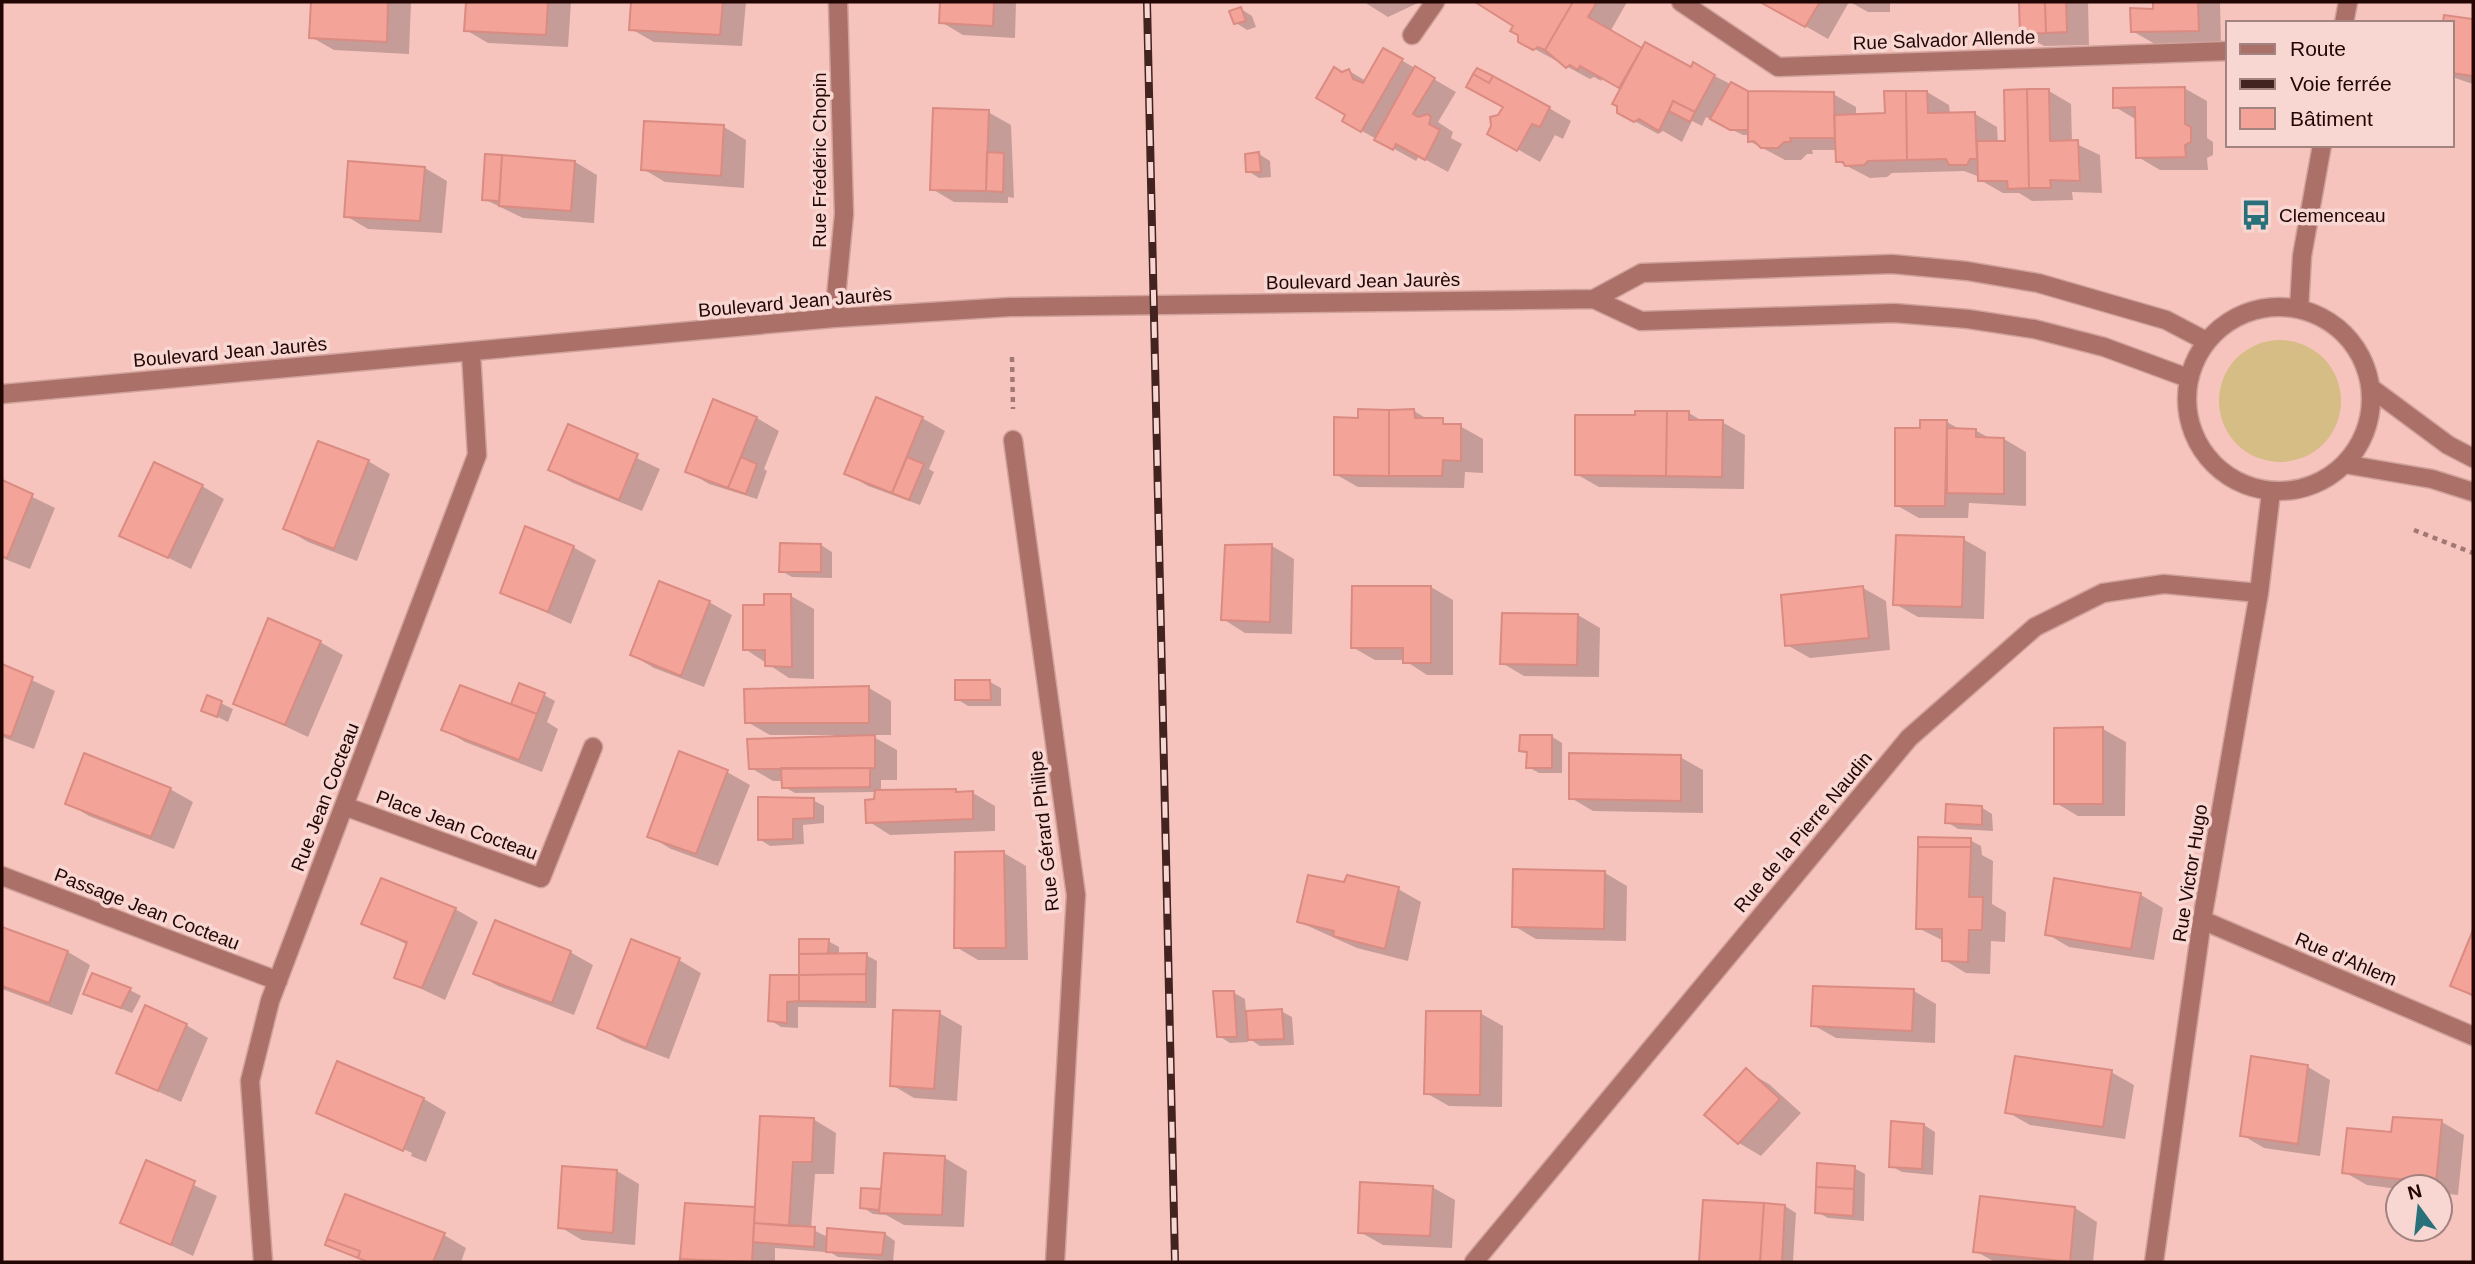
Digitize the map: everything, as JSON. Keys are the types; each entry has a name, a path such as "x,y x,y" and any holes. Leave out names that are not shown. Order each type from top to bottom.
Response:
{"street":[{"name":"Rue Frédéric Chopin","path":"834,318 844,214 838,2"},
{"path":"1412,35 1435,2"},
{"name":"Rue Salvador Allende","path":"1681,2 1778,67 2226,51"},
{"path":"2344,21 2348,2"},
{"path":"2299,309 2302,256 2322,147"},
{"name":"Boulevard Jean Jaurès","path":"1594,299 1642,273 1892,264 1967,271 2038,284 2166,320 2206,341"},
{"name":"Boulevard Jean Jaurès","path":"2,394 834,318 1010,307 1594,299 1641,321 1894,313 1968,319 2034,329 2104,346 2188,378"},
{"path":"2265,307 2299,309 2326,319 2347,337 2363,360 2371,388 2370,416 2364,434 2344,464 2310,486 2271,492 2233,480 2203,454 2188,418 2188,378 2206,341 2232,319 2265,307"},
{"name":"Rue Jean Cocteau","path":"263,1262 250,1081 278,981 477,455 471,353"},
{"path":"2371,388 2448,445 2473,458"},
{"name":"Rue Gérard Philipe","path":"1013,440 1076,895 1055,1262"},
{"path":"2344,464 2432,479 2473,492"},
{"name":"Rue Victor Hugo","path":"2154,1262 2202,920 2259,593 2271,492"},
{"name":"Rue de la Pierre Naudin","path":"1474,1262 1909,738 2035,627 2103,593 2115,591 2164,584 2259,593"},
{"name":"Place Jean Cocteau","path":"344,806 541,878 593,747"},
{"name":"Passage Jean Cocteau","path":"2,876 278,981"},
{"name":"Rue d'Ahlem","path":"2202,920 2473,1036"}],"path":[{"path":"1012,357 1013,440"},
{"path":"2414,530 2473,553"}],"shaded area":[{"path":"2280,340 2303,344 2323,358 2337,378 2341,401 2337,424 2323,444 2303,458 2280,462 2257,458 2237,444 2223,424 2219,401 2223,378 2237,358 2257,344"}],"building":[{"path":"311,2 388,2 387,42 309,38"},
{"path":"466,2 548,2 546,35 464,31"},
{"path":"631,2 723,2 720,35 629,30"},
{"path":"940,2 994,2 993,26 939,23"},
{"path":"1475,2 1573,2 1545,50 1538,47 1533,50 1518,42 1518,35 1510,31 1513,26"},
{"path":"1573,2 1597,2 1588,17 1642,48 1619,88 1580,66 1578,70 1570,65 1566,68 1545,50"},
{"path":"1760,2 1820,2 1805,27"},
{"path":"2019,2 2045,2 2046,33 2020,34"},
{"path":"2045,2 2066,2 2067,32 2046,33"},
{"path":"2153,2 2198,2 2199,31 2131,32 2130,8 2153,9"},
{"path":"1241,7 1246,21 1234,24 1229,11"},
{"path":"2444,15 2473,19 2473,76 2454,73 2454,21 2443,21"},
{"path":"1645,42 1691,67 1693,62 1715,75 1695,112 1673,101 1659,131 1639,119 1634,122 1617,113 1617,106 1612,104"},
{"path":"1383,48 1403,59 1361,132 1342,121 1345,115 1316,98 1334,67 1342,72 1349,69 1353,79 1363,83"},
{"path":"1415,66 1435,78 1413,114 1418,117 1428,114 1431,117 1429,124 1440,130 1425,160 1396,144 1393,150 1374,140"},
{"path":"1477,68 1493,76 1489,83 1473,74"},
{"path":"1473,74 1489,83 1493,76 1550,107 1540,127 1532,124 1517,151 1487,134 1491,126 1490,117 1498,115 1503,107 1466,87"},
{"path":"1731,82 1748,91 1748,130 1730,130 1710,119"},
{"path":"2185,87 2185,124 2191,127 2191,142 2185,145 2186,157 2136,158 2135,107 2113,108 2113,88"},
{"path":"2027,89 2049,89 2050,141 2078,140 2080,181 2050,180 2051,188 2029,188"},
{"path":"2027,89 2029,188 2008,189 2007,181 1978,181 1977,141 2005,141 2004,90"},
{"path":"1748,91 1834,92 1835,138 1790,138 1791,142 1784,142 1778,148 1761,148 1754,141 1748,142"},
{"path":"1884,91 1906,91 1907,160 1868,161 1864,165 1845,166 1843,162 1836,162 1834,115 1885,113"},
{"path":"1906,91 1927,91 1928,113 1975,112 1977,159 1970,159 1967,165 1949,165 1946,159 1907,160"},
{"path":"1673,101 1695,112 1690,122 1669,111"},
{"path":"933,108 989,110 986,191 930,190"},
{"path":"644,121 724,125 721,176 641,170"},
{"path":"987,152 1004,153 1003,192 986,191"},
{"path":"1259,152 1261,172 1246,172 1245,154"},
{"path":"485,154 502,155 499,201 482,200"},
{"path":"502,155 575,161 571,211 499,206"},
{"path":"348,161 425,167 420,221 344,217"},
{"path":"876,397 923,417 892,493 844,474"},
{"path":"713,399 757,417 728,488 685,472"},
{"path":"1358,409 1389,410 1389,476 1334,475 1334,417 1358,418"},
{"path":"1414,409 1415,418 1443,418 1443,424 1461,424 1461,461 1443,460 1442,476 1389,476 1389,410"},
{"path":"1635,411 1667,411 1666,476 1575,475 1575,415 1635,415"},
{"path":"1667,411 1689,411 1689,420 1723,420 1722,477 1666,476"},
{"path":"1920,420 1947,420 1945,506 1895,506 1895,428 1920,428"},
{"path":"568,424 638,454 619,500 548,470"},
{"path":"1947,428 1976,429 1976,437 2004,438 2004,494 1947,493"},
{"path":"318,441 369,460 334,549 283,529"},
{"path":"741,457 757,464 746,494 728,488"},
{"path":"907,457 924,464 909,500 892,493"},
{"path":"154,462 203,485 168,558 119,536"},
{"path":"2,480 33,494 7,558 2,556"},
{"path":"525,526 574,546 548,612 500,593"},
{"path":"1896,535 1964,537 1962,607 1893,605"},
{"path":"780,543 821,544 821,572 779,572"},
{"path":"1272,544 1270,622 1221,620 1225,545"},
{"path":"659,581 710,601 681,676 630,655"},
{"path":"1352,586 1431,586 1431,663 1403,663 1403,648 1351,648"},
{"path":"1863,586 1869,638 1785,646 1781,595"},
{"path":"764,594 791,594 792,667 765,666 765,650 743,650 743,605 764,605"},
{"path":"1502,613 1578,614 1577,665 1500,664"},
{"path":"268,618 321,641 285,725 233,704"},
{"path":"2,664 33,677 11,737 2,734"},
{"path":"955,680 990,680 991,700 955,700"},
{"path":"519,683 545,693 537,714 511,704"},
{"path":"460,685 537,714 519,760 441,730"},
{"path":"869,686 869,723 745,723 744,689"},
{"path":"207,695 222,701 217,717 201,711"},
{"path":"2103,727 2103,804 2054,804 2054,728"},
{"path":"875,735 875,768 749,769 747,739"},
{"path":"1520,735 1552,735 1552,768 1526,768 1527,752 1519,751"},
{"path":"679,751 728,770 696,854 647,837"},
{"path":"84,753 171,788 151,837 65,804"},
{"path":"1569,753 1681,755 1681,801 1569,799"},
{"path":"781,768 870,768 870,787 782,788"},
{"path":"956,789 956,792 973,791 973,819 866,823 865,800 874,799 875,790"},
{"path":"758,797 814,798 814,818 793,819 793,839 758,840"},
{"path":"1946,804 1982,806 1982,825 1945,823"},
{"path":"1918,837 1971,838 1971,847 1918,847"},
{"path":"1918,847 1971,847 1969,897 1983,897 1982,930 1969,930 1968,962 1942,961 1942,929 1916,929"},
{"path":"1004,851 1006,948 954,948 955,852"},
{"path":"1513,869 1605,871 1604,929 1512,927"},
{"path":"1308,875 1344,882 1347,875 1399,887 1385,949 1333,936 1334,931 1297,922"},
{"path":"381,878 456,908 422,988 394,978 407,942 361,924"},
{"path":"2054,878 2141,893 2131,949 2045,935"},
{"path":"495,920 571,951 552,1003 473,974"},
{"path":"2,927 68,951 49,1003 2,986"},
{"path":"2473,930 2473,995 2450,986"},
{"path":"631,939 680,958 646,1048 597,1028"},
{"path":"799,939 829,939 828,954 799,954"},
{"path":"867,953 866,974 799,975 799,954"},
{"path":"92,973 131,988 121,1008 83,994"},
{"path":"866,974 866,1002 799,1001 799,975"},
{"path":"770,975 799,975 799,1001 787,1002 787,1023 768,1021"},
{"path":"1813,986 1914,989 1912,1031 1811,1026"},
{"path":"1213,991 1234,991 1237,1037 1217,1037"},
{"path":"145,1005 187,1024 158,1091 116,1073"},
{"path":"1282,1009 1284,1039 1248,1040 1246,1011"},
{"path":"893,1010 940,1011 934,1089 890,1086"},
{"path":"1426,1011 1481,1011 1480,1095 1424,1094"},
{"path":"2015,1056 2112,1070 2103,1127 2005,1113"},
{"path":"2251,1056 2308,1065 2298,1144 2240,1136"},
{"path":"337,1061 424,1098 403,1151 316,1113"},
{"path":"1746,1068 1780,1099 1738,1144 1704,1115"},
{"path":"760,1116 814,1118 812,1162 793,1162 789,1226 754,1223"},
{"path":"2393,1117 2442,1120 2437,1173 2384,1173 2384,1177 2342,1173 2347,1128 2391,1132"},
{"path":"1891,1121 1924,1124 1922,1169 1889,1167"},
{"path":"884,1153 945,1156 942,1215 879,1213"},
{"path":"146,1160 195,1181 171,1245 120,1223"},
{"path":"1817,1163 1855,1166 1854,1189 1816,1187"},
{"path":"562,1166 617,1170 613,1233 558,1228"},
{"path":"1360,1182 1433,1186 1430,1236 1358,1233"},
{"path":"1816,1187 1854,1189 1853,1216 1815,1213"},
{"path":"861,1188 881,1189 879,1210 860,1208"},
{"path":"345,1194 445,1233 433,1262 368,1262 358,1258 360,1251 327,1239"},
{"path":"1980,1196 2075,1207 2070,1262 1973,1252"},
{"path":"1703,1200 1764,1203 1760,1262 1699,1262"},
{"path":"685,1203 755,1207 752,1262 680,1259"},
{"path":"1764,1203 1785,1205 1782,1262 1760,1262"},
{"path":"754,1223 815,1227 814,1247 753,1242"},
{"path":"827,1228 885,1233 882,1255 826,1252"},
{"path":"327,1239 360,1251 358,1258 325,1245"},
{"path":"680,1259 722,1262 679,1262"}],"railway":[{"path":"1147,2 1175,1262"}],"place":[{"name":"Clemenceau","path":"2256,215"}]}
